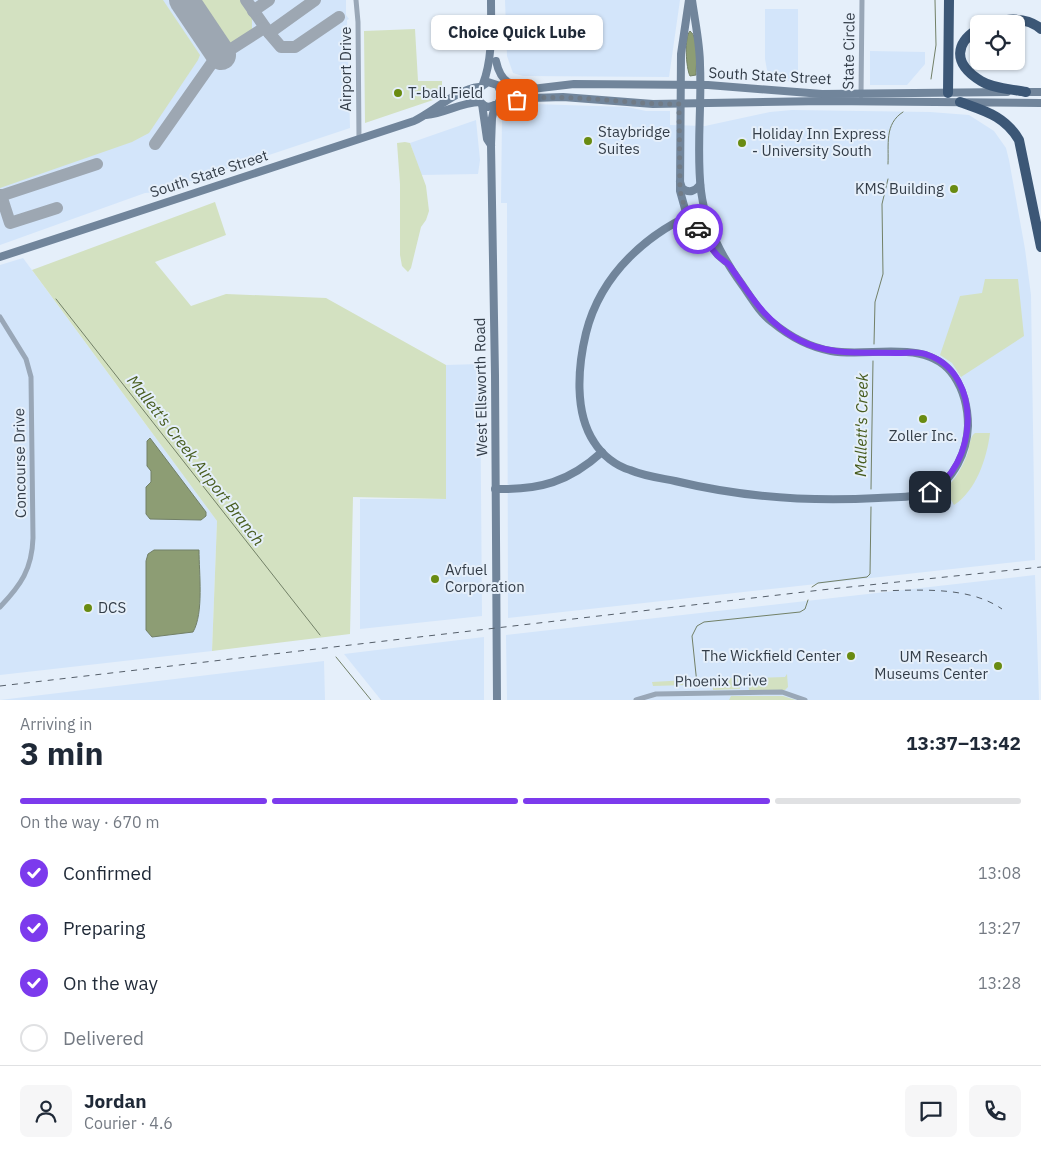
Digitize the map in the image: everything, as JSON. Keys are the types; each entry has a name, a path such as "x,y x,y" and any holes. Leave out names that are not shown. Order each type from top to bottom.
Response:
{"highway":[{"path":"948,93 949,0"},
{"path":"1026,11 1041,29"},
{"path":"966,26 961,43 962,54 970,71 989,85 1034,92"},
{"path":"960,102 988,111 1001,118 1014,131 1019,140 1041,247"}],"main road":[{"path":"490,0 492,45 488,71 477,96 481,103 488,107 496,104 502,95 497,85 496,52 492,45"},
{"path":"691,0 684,30 679,104 681,200 687,216 718,255 728,264"},
{"path":"691,0 700,50 700,185 704,209 728,264 764,315 790,335 811,346 835,352 920,353 944,363 958,383 968,414 965,447 950,476 940,486 930,492 906,496 846,499 768,496 695,486 642,474 620,466 602,452 593,441 588,429 580,392 581,360 588,324 605,289 626,261 648,240 687,216 704,209"},
{"path":"684,30 688,28 693,29 700,50"},
{"path":"496,61 499,75 504,80 530,86 548,87"},
{"path":"481,86 491,82 497,85"},
{"name":"South State Street","path":"497,85 515,92 562,85 585,84 700,85 860,97 960,102 1038,103"},
{"path":"554,97 562,93 581,94 585,84"},
{"path":"536,98 537,92 555,89 562,85"},
{"path":"609,100 604,97 603,90 608,86 614,85"},
{"name":"South State Street","path":"426,115 434,107 481,86"},
{"path":"723,103 760,100 767,98 774,90"},
{"name":"South State Street","path":"880,98 948,93 1034,92"},
{"path":"948,93 950,97 960,102"},
{"name":"South State Street","path":"496,104 554,97 679,104 860,97"},
{"name":"South State Street","path":"0,257 359,139 426,115 438,114 462,103 481,103"},
{"name":"West Ellsworth Road","path":"481,103 487,139 491,145"},
{"name":"West Ellsworth Road","path":"496,104 492,118 491,145 497,700"},
{"path":"680,181 685,190 694,191 700,185"},
{"path":"495,489 540,487 564,480 582,469 602,452"}],"street":[{"name":"Airport Drive","path":"356,0 358,22 359,139"},
{"name":"State Circle","path":"860,97 862,0"},
{"name":"Concourse Drive","path":"0,317 26,359 31,377 33,538 32,558 25,576 14,593 0,607"},
{"name":"Phoenix Drive","path":"636,700 656,694 782,692 805,700"}],"shaded area":[{"path":"0,0 346,0 346,15 349,19 347,20 350,128 158,192 145,193 0,245"},
{"path":"0,0 163,0 200,55 149,133 132,142 0,188"},
{"path":"196,0 242,0 252,16 252,30 238,43 227,44"},
{"path":"505,0 680,0 669,77 523,76 513,73 507,56"},
{"path":"765,9 798,9 798,82 774,80 767,70 765,59"},
{"path":"415,29 418,81 442,81 442,97 365,123 364,31"},
{"path":"690,31 695,40 697,51 696,75 690,76 686,53 687,39"},
{"path":"870,51 925,52 925,64 907,85 870,85"},
{"path":"533,104 627,107 646,111 670,111 670,125 705,126 770,112 792,110 930,112 969,115 994,131 1006,148 1009,160 1031,295 1035,560 508,618 507,203 501,203 502,117 508,108"},
{"path":"476,120 480,160 478,174 421,175 410,143"},
{"path":"397,143 410,143 426,186 429,211 421,227 411,268 408,272 402,266 400,255 400,184"},
{"path":"215,202 226,235 155,262 191,306 226,294 326,298 446,365 446,499 353,497 350,634 212,651 217,521 32,270"},
{"path":"23,258 217,521 212,651 0,675 0,265"},
{"path":"985,279 1018,279 1024,336 961,377 952,363 940,355 960,296 982,293"},
{"path":"480,364 482,616 360,629 360,499 446,499 446,365"},
{"path":"975,433 990,433 986,453 974,483 962,499 954,505 945,489 960,469"},
{"path":"150,438 206,512 206,516 201,520 150,519 146,514 146,487 151,482 151,471 147,466 147,441"},
{"path":"154,550 199,550 200,604 193,632 152,637 146,630 146,561 148,554"},
{"path":"1035,575 1039,700 507,700 506,635"},
{"path":"484,637 484,700 381,700 344,654"},
{"path":"324,661 325,700 0,700"},
{"path":"747,674 749,678 785,677 787,674 788,687 785,690 749,690"},
{"path":"740,676 740,689 713,690 713,678 739,678"},
{"path":"687,680 687,685 653,686 652,682"},
{"path":"731,696 783,696 796,700 729,700"}],"waterway":[{"name":"Mallett's Creek","path":"931,79 936,45 935,0"},
{"name":"Mallett's Creek","path":"888,164 890,129 897,117 903,112"},
{"name":"Mallett's Creek","path":"874,344 875,302 883,274 882,204 888,179"},
{"name":"Mallett's Creek Airport Branch","path":"56,299 320,635"},
{"name":"Mallett's Creek","path":"871,489 873,361"},
{"name":"Mallett's Creek","path":"812,587 818,583 867,577 870,574 871,507"},
{"name":"Mallett's Creek","path":"697,684 692,636 697,626 704,622 800,612 805,609 808,600"},
{"name":"Mallett's Creek Airport Branch","path":"336,657 371,700"}],"taxiway":[{"path":"246,0 281,47 295,47 339,17"},
{"path":"253,11 269,0"},
{"path":"269,33 315,0"},
{"path":"155,144 214,60 264,28"},
{"path":"0,196 97,164"},
{"path":"1,195 10,223 57,208"}],"runway":[{"path":"184,0 221,55"}],"railway":[{"path":"0,686 821,590 1041,567"},
{"path":"869,591 920,590 955,592 988,601 1002,609"}],"way so far":[{"path":"517,100 564,97 647,104 679,104 681,200 687,216 698,229"}],"place":[{"name":"T-ball Field","path":"398,93"},
{"name":"Choice Quick Lube","path":"517,100"},
{"name":"Staybridge Suites","path":"588,141"},
{"name":"Holiday Inn Express - University South","path":"742,143"},
{"name":"KMS Building","path":"954,189"},
{"name":"Zoller Inc.","path":"923,419"},
{"name":"Avfuel Corporation","path":"435,579"},
{"name":"DCS","path":"88,608"},
{"name":"The Wickfield Center","path":"851,656"},
{"name":"UM Research Museums Center","path":"998,666"}],"route":[{"path":"698,229 718,255 728,264 764,315 797,339 811,346 835,352 920,353 944,363 958,383 966,404 968,430 965,447 958,464 950,476 940,486 930,492"}]}
